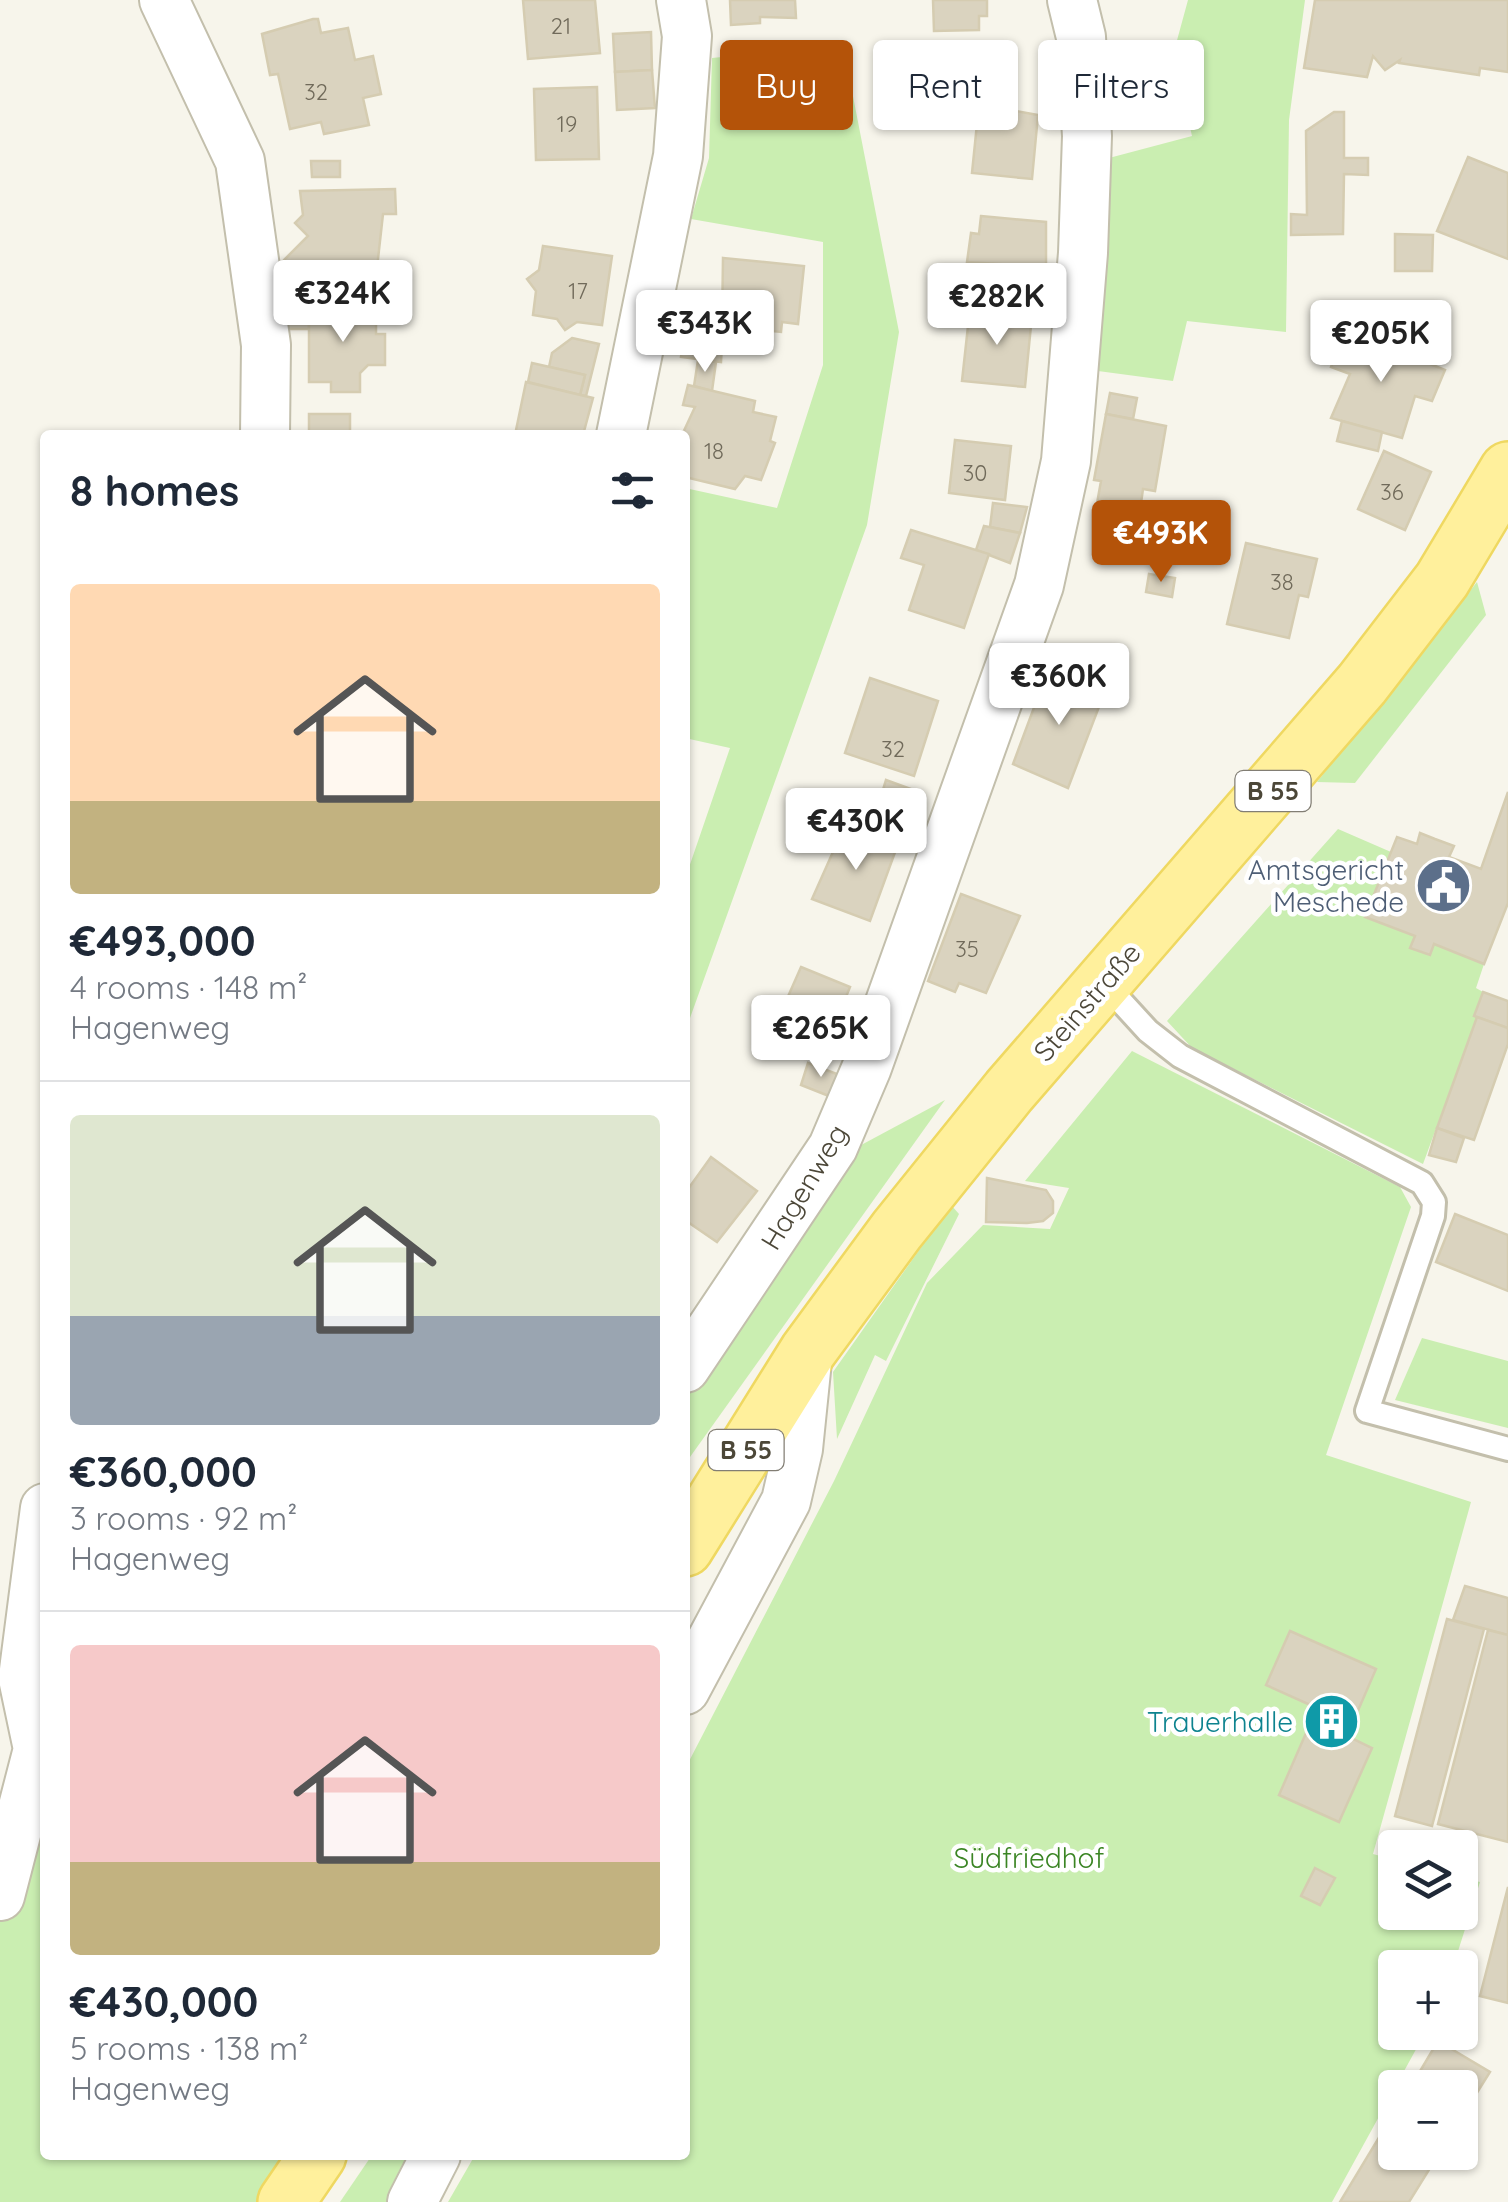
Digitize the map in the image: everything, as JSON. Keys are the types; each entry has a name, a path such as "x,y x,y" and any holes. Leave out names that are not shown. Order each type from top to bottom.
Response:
{"main road":[{"name":"Steinstraße","path":"690,1540 808,1352 934,1183 1362,684 1442,580 1508,470"},
{"path":"286,2202 315,2160"}],"street":[{"path":"164,0 240,161 266,345 265,430"},
{"path":"622,430 678,156 686,54 681,0"},
{"name":"Hagenweg","path":"690,1361 833,1148 1039,585 1066,461 1082,253 1087,136 1081,37 1072,0"},
{"path":"690,1681 786,1501 798,1448 808,1352"},
{"path":"40,1528 13,1635 26,1702 40,1743"},
{"path":"0,1896 40,1750"},
{"path":"412,2202 433,2160"}],"lane":[{"path":"1104,983 1148,1031 1180,1056 1422,1183 1434,1202 1433,1216 1367,1411 1508,1450"}],"green space":[{"path":"1188,0 1305,0 1289,120 1286,332 1187,321 1173,381 1083,369 1109,158 1192,136 1191,130 1204,130 1204,40 1177,40"},
{"path":"720,57 720,130 853,130 853,96 899,332 867,525 690,1018 690,864 730,748 690,739 690,489 777,508 823,365 823,242 691,219 709,158 712,58"},
{"path":"1477,582 1486,615 1355,783 1317,782"},
{"path":"1338,829 1391,852 1366,918 1415,936 1411,947 1429,955 1434,944 1484,964 1476,988 1483,992 1474,1015 1477,1017 1423,1164 1192,1048 1167,1021"},
{"name":"Südfriedhof","path":"1132,1051 1400,1187 1411,1207 1326,1455 1471,1502 1373,1854 1378,1855 1378,1930 1465,1930 1458,1950 1378,1950 1378,2050 1416,2050 1405,2070 1378,2070 1378,2118 1332,2202 448,2202 472,2160 690,2160 690,1759 834,1481 927,1283 983,1225 1050,1229 1069,1188 1025,1181"},
{"path":"945,1100 690,1457 690,1387 850,1151"},
{"path":"951,1205 959,1214 886,1361 875,1355 837,1439 833,1372"},
{"path":"1422,1338 1508,1361 1508,1428 1395,1400"},
{"path":"40,1842 40,2160 287,2160 260,2202 0,2202 0,1846"},
{"path":"369,2160 412,2160 391,2202 340,2202"}],"building":[{"path":"523,0 595,0 600,53 528,59"},
{"path":"730,0 795,0 796,18 760,17 760,23 731,25"},
{"path":"933,0 987,0 987,16 979,16 979,30 934,31"},
{"path":"1315,0 1508,0 1508,72 1480,68 1479,75 1399,63 1400,60 1385,70 1373,56 1367,77 1304,68"},
{"path":"318,19 321,33 348,28 355,60 373,56 381,94 363,98 369,125 324,134 321,122 290,129 278,74 270,75 262,34"},
{"path":"651,32 652,70 615,72 613,34"},
{"path":"652,70 655,108 617,110 615,72"},
{"path":"597,87 599,159 536,160 534,89"},
{"path":"1018,111 1038,115 1032,179 972,173 976,130 1018,130"},
{"path":"1334,112 1344,112 1344,158 1368,158 1368,175 1344,174 1343,234 1291,235 1291,214 1307,215 1306,131"},
{"path":"1468,157 1508,173 1508,259 1437,231"},
{"path":"311,161 340,161 340,177 312,177"},
{"path":"395,189 396,214 383,214 377,268 341,268 340,286 284,288 284,260 308,236 295,223 303,215 300,191"},
{"path":"981,216 1046,222 1046,267 967,262 971,233 979,234"},
{"path":"1395,234 1433,235 1432,271 1395,271"},
{"path":"543,246 612,256 602,325 577,322 565,330 557,319 533,315 536,291 527,279 539,270"},
{"path":"723,258 804,266 798,324 782,322 781,332 722,326"},
{"path":"1016,272 1051,276 1048,298 1013,294"},
{"path":"284,288 318,288 318,306 309,307 309,329 284,329"},
{"path":"376,306 376,334 385,334 385,365 368,365 360,373 360,392 331,392 331,382 309,382 309,307"},
{"path":"688,308 724,312 721,362 681,357"},
{"path":"970,308 1032,315 1025,387 962,381"},
{"path":"1343,336 1373,341 1445,370 1432,401 1415,396 1402,438 1331,418 1350,374 1331,367"},
{"path":"572,338 599,344 586,396 580,395 585,375 549,367 552,353"},
{"path":"698,360 716,362 712,391 694,386"},
{"path":"532,363 585,375 580,395 528,382"},
{"path":"526,382 593,398 584,430 516,430"},
{"path":"688,385 755,401 753,412 776,417 770,441 775,443 761,480 745,476 735,489 690,478 690,430 684,430 695,407 683,405"},
{"path":"1110,393 1137,398 1133,419 1106,414"},
{"path":"309,414 350,414 350,430 309,430"},
{"path":"1106,414 1166,426 1155,491 1143,489 1139,517 1096,509 1101,481 1094,480"},
{"path":"1342,421 1382,432 1378,451 1337,441"},
{"path":"955,440 1011,446 1005,500 949,493"},
{"path":"1384,451 1431,472 1405,530 1358,509"},
{"path":"993,503 1027,507 1020,533 990,527"},
{"path":"984,526 1020,533 1010,563 976,550"},
{"path":"911,530 989,554 964,628 909,610 924,565 901,558"},
{"path":"1246,543 1317,559 1308,597 1299,595 1289,638 1227,624"},
{"path":"1149,574 1175,578 1172,597 1146,592"},
{"path":"1048,670 1105,691 1068,788 1013,764"},
{"path":"870,678 938,701 914,776 845,753"},
{"path":"886,780 919,792 911,814 879,803"},
{"name":"Amtsgericht Meschede","path":"1508,792 1508,903 1484,964 1434,944 1430,955 1410,948 1415,936 1365,917 1397,837 1417,844 1420,833 1454,846 1449,857 1481,869"},
{"path":"879,803 912,814 905,835 871,823"},
{"path":"845,825 898,844 870,921 812,899"},
{"path":"961,894 1020,916 986,993 959,983 955,992 928,981"},
{"path":"801,967 850,987 835,1024 842,1026 832,1050 775,1026"},
{"path":"1483,992 1508,1001 1508,1028 1474,1016"},
{"path":"1477,1017 1508,1028 1508,1044 1474,1140 1437,1128"},
{"path":"808,1063 842,1076 834,1098 801,1085"},
{"path":"1437,1128 1464,1138 1456,1162 1429,1155"},
{"path":"711,1157 757,1191 717,1242 690,1223 690,1186"},
{"path":"987,1178 1046,1190 1053,1201 1053,1213 1043,1221 986,1222"},
{"path":"1455,1214 1508,1235 1508,1291 1436,1262"},
{"path":"1465,1586 1508,1598 1508,1635 1453,1620"},
{"path":"1447,1619 1484,1629 1432,1826 1395,1816"},
{"path":"1488,1630 1508,1635 1508,1842 1478,1834 1478,1830 1438,1824"},
{"name":"Trauerhalle","path":"1290,1631 1376,1669 1347,1736 1372,1748 1339,1822 1279,1795 1317,1708 1266,1685"},
{"path":"1315,1868 1335,1878 1320,1905 1301,1896"},
{"path":"1508,1887 1508,2003 1480,1996"},
{"path":"1433,2050 1453,2050 1490,2072 1478,2091 1478,2070 1421,2070"},
{"path":"1378,2139 1378,2170 1429,2170 1409,2202 1340,2202"}],"place":[{"name":"Amtsgericht Meschede","path":"1443,886"},
{"name":"Trauerhalle","path":"1332,1722"}]}
